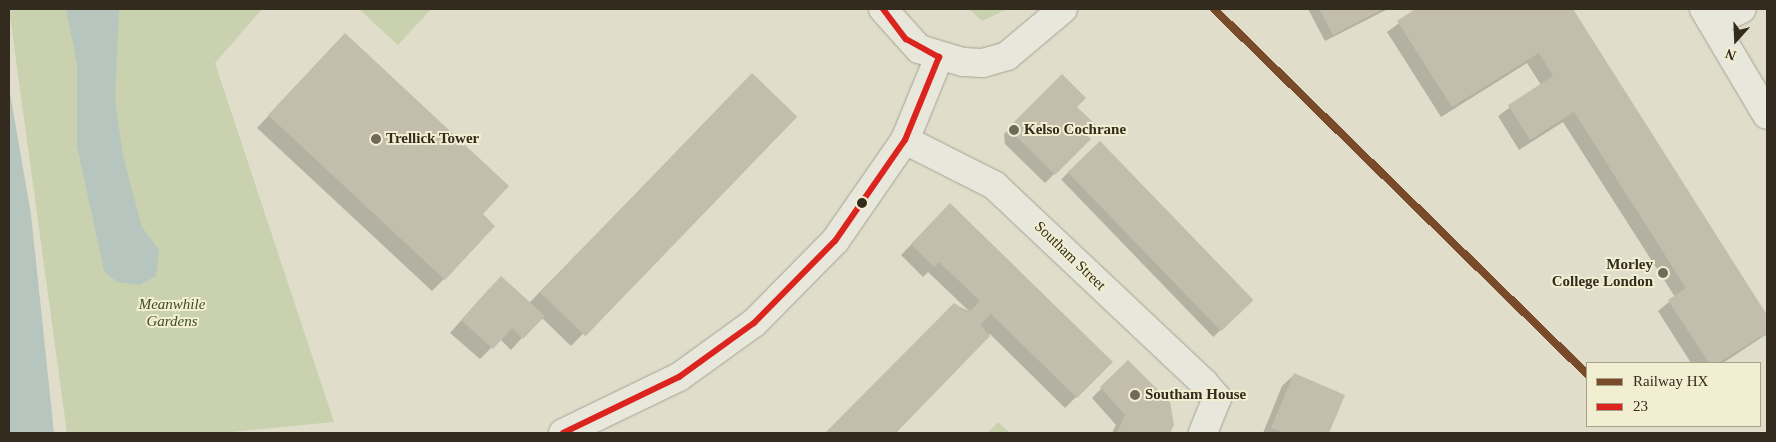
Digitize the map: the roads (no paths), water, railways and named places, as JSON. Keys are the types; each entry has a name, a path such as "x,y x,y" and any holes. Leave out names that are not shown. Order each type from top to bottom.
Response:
{"street":[{"path":"883,9 906,39 939,57 983,63 1007,56 1063,9"},
{"path":"1742,9 1708,16 1767,115"},
{"path":"563,433 679,378 754,323 835,241 905,140 939,57"},
{"name":"Southam Street","path":"905,140 994,184 1217,398 1203,433"}],"rail line":[{"name":"HX","path":"1214,9 1586,373"}],"place":[{"name":"Kelso Cochrane","path":"1014,130"},
{"name":"Trellick Tower","path":"376,139"},
{"name":"Morley College London","path":"1663,273"},
{"name":"Southam House","path":"1135,395"}],"park label":[{"name":"Meanwhile Gardens","path":"172,312"}]}
